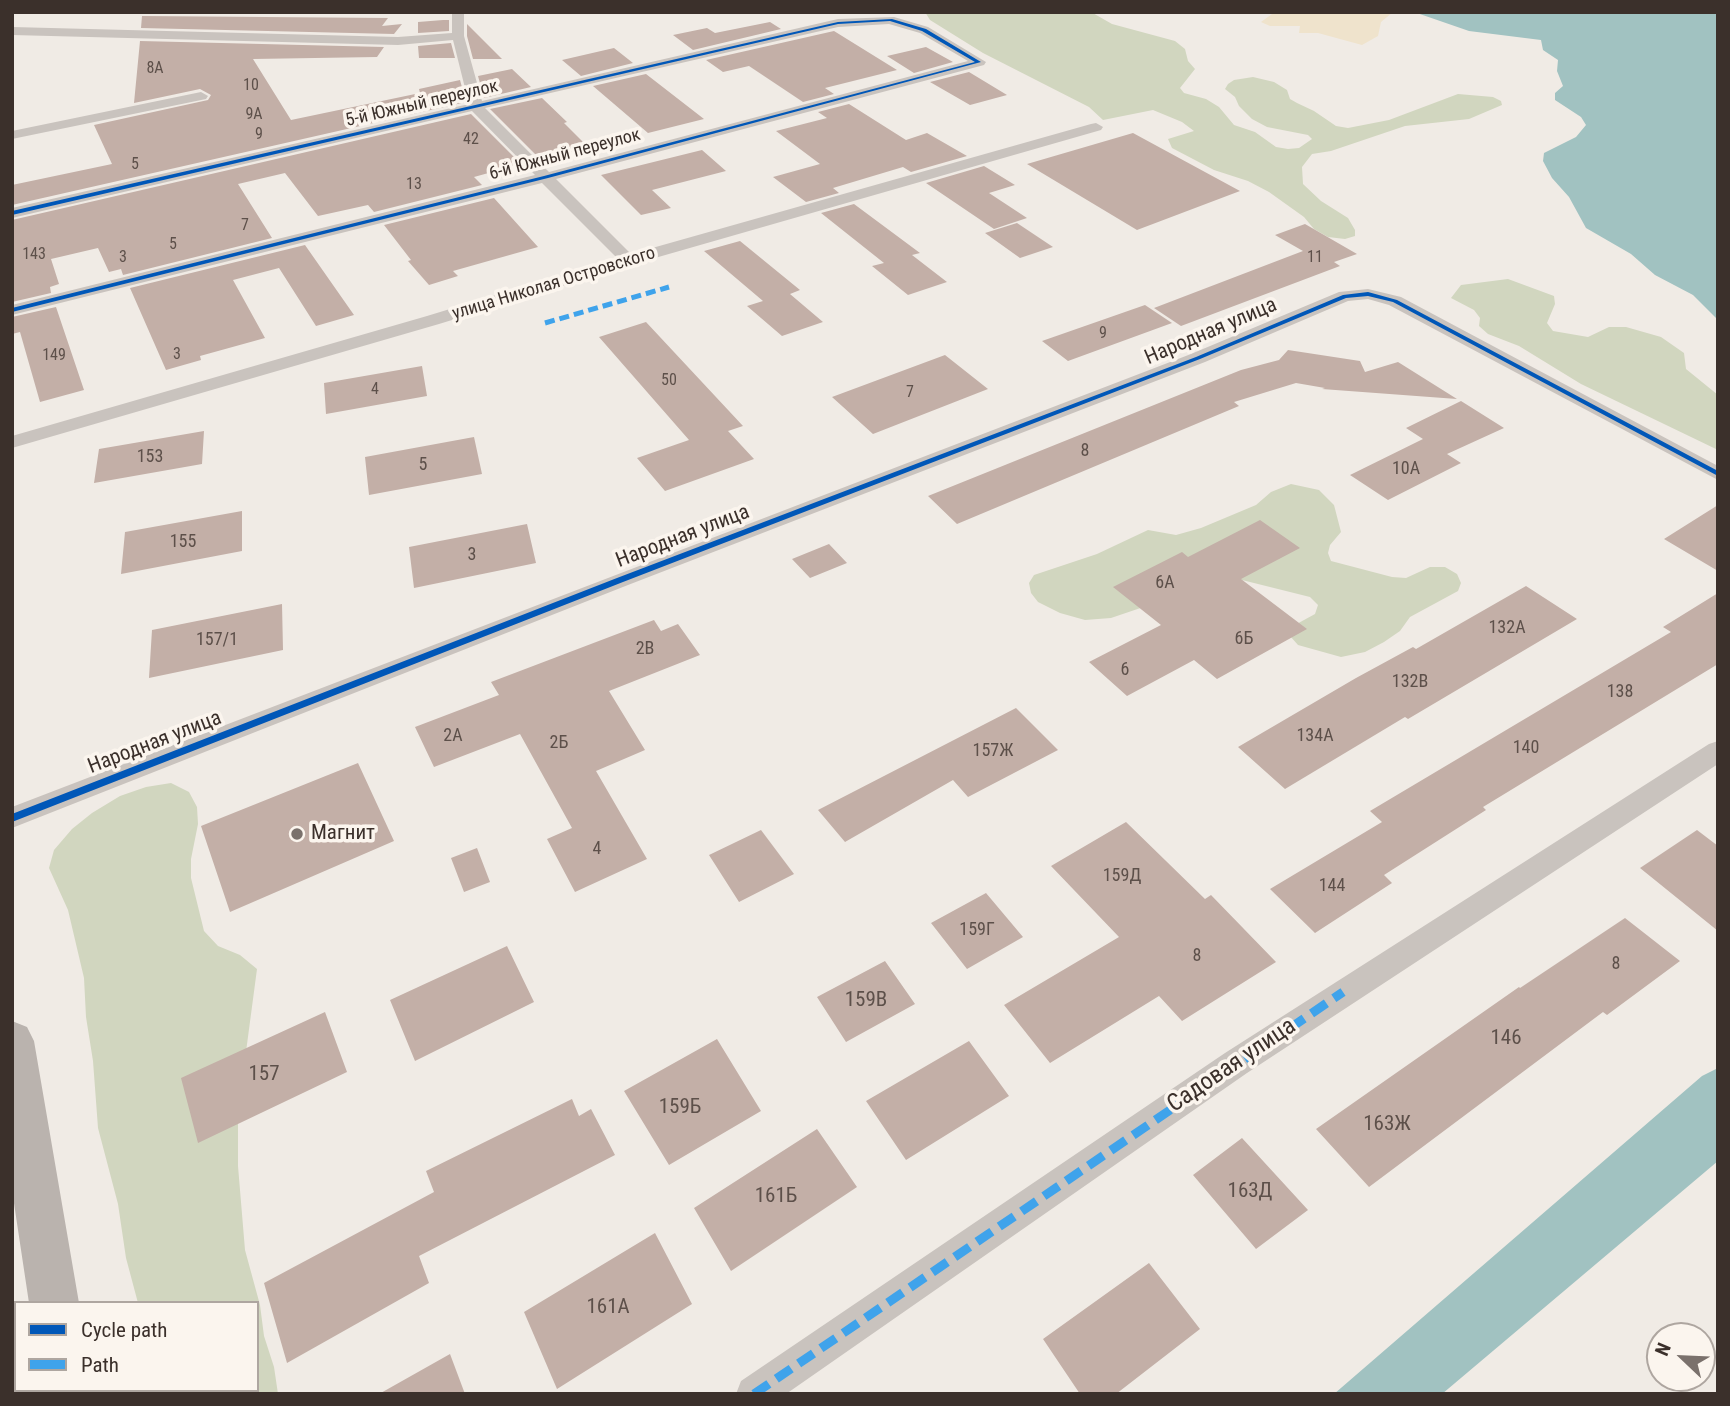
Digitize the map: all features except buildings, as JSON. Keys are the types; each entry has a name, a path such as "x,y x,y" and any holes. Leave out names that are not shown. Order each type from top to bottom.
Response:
{"street":[{"path":"458,12 458,36 477,108 628,260"},
{"name":"6-й Южный переулок","path":"12,310 546,177 979,62 924,30 890,16 838,23"},
{"name":"5-й Южный переулок","path":"12,213 838,23"},
{"path":"12,31 398,41 458,36"},
{"path":"12,135 201,96"},
{"name":"улица Николая Островского","path":"12,442 433,320 628,260 1096,127"},
{"name":"Народная улица","path":"12,818 1198,358 1345,296 1368,294 1395,301 1718,474"},
{"name":"Садовая улица","path":"754,1394 1236,1063 1718,751"},
{"path":"12,1041 54,1301"}],"green space":[{"path":"925,12 1091,12 1112,24 1175,41 1185,49 1188,61 1195,69 1180,88 1184,93 1206,99 1219,107 1234,125 1255,132 1276,147 1288,149 1299,148 1312,139 1308,135 1267,127 1252,119 1225,89 1228,84 1234,80 1253,77 1274,82 1287,90 1290,99 1336,126 1348,128 1389,120 1458,94 1493,97 1501,101 1502,105 1469,119 1405,126 1331,151 1312,154 1302,167 1303,184 1321,201 1348,218 1355,230 1355,236 1345,239 1328,237 1314,229 1304,217 1269,192 1248,181 1214,170 1172,148 1168,139 1194,131 1182,122 1153,110 1103,120 1089,107 983,53 930,20"},
{"path":"1508,279 1554,296 1555,304 1547,323 1553,331 1588,337 1609,327 1626,327 1661,337 1684,353 1686,369 1718,395 1718,450 1581,384 1519,346 1488,334 1479,326 1480,318 1474,310 1451,298 1461,285"},
{"path":"1291,484 1319,490 1334,505 1341,532 1330,545 1328,553 1331,561 1392,577 1406,578 1430,567 1445,567 1457,574 1461,583 1458,591 1410,617 1400,631 1384,642 1365,652 1341,657 1298,645 1290,636 1293,626 1315,614 1318,605 1310,597 1242,580 1229,578 1111,618 1085,620 1060,613 1038,602 1031,593 1029,583 1034,575 1097,554 1148,530 1176,535 1201,528 1256,505 1271,492"},
{"path":"171,783 189,792 197,807 198,824 191,859 191,878 204,931 218,946 240,955 257,969 238,1112 238,1166 245,1250 259,1301 137,1301 126,1258 118,1204 98,1128 84,978 68,910 49,868 54,850 72,829 120,796 146,787"},
{"path":"259,1301 278,1394 153,1394 259,1392"}],"sand":[{"path":"1267,12 1393,12 1381,22 1378,36 1362,45 1318,33 1299,33 1300,26 1270,26 1261,22 1272,14"}],"water":[{"path":"1414,12 1718,12 1718,320 1693,295 1655,275 1631,254 1586,228 1569,197 1552,178 1543,161 1544,153 1576,137 1586,125 1581,117 1555,100 1555,93 1563,86 1557,71 1558,60 1543,50 1541,40 1469,31"},
{"path":"1718,1068 1718,1161 1442,1394 1334,1394 1702,1076"}],"marked path":[{"path":"545,323 669,287"},
{"path":"754,1394 1343,992"}],"cycle path":[{"path":"12,213 838,23 890,20 924,30 979,62 546,177 12,310"},
{"path":"12,818 1198,358 1345,296 1368,294 1395,301 1718,474"}],"place":[{"name":"Магнит","path":"297,834"}]}
